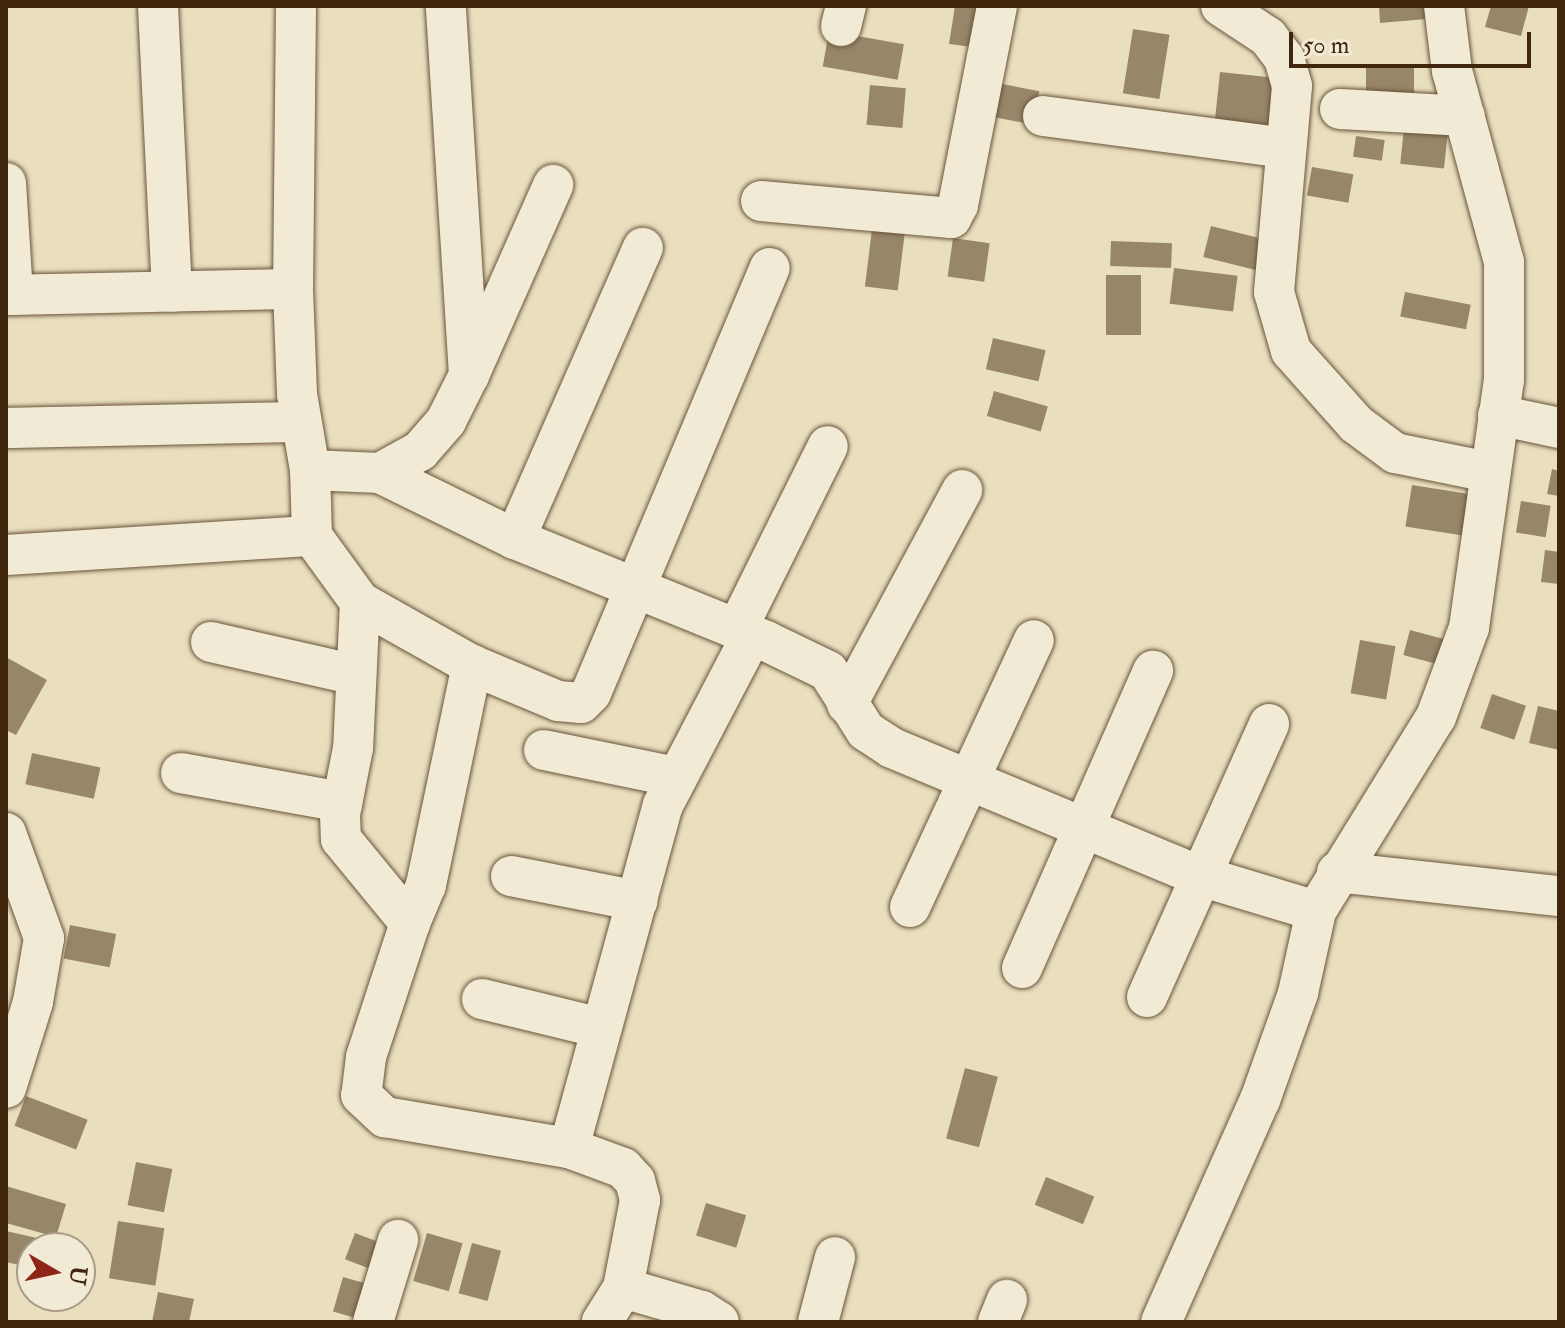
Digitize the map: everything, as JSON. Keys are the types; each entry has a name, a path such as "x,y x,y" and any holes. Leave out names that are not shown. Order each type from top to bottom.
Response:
{"street":[{"path":"158,6 172,292"},
{"path":"296,6 293,289 300,422 310,470 312,536 360,602 472,665 558,701 581,703 591,693 632,586 770,268"},
{"path":"446,6 469,375"},
{"path":"761,201 951,218 971,146 997,6"},
{"path":"1221,6 1268,37 1284,58 1292,86 1274,292 1291,351 1356,424 1395,453 1488,472"},
{"path":"1161,1322 1260,1100 1298,993 1316,911 1337,872 1436,717 1469,628 1488,472 1504,380 1504,262 1452,71 1444,6"},
{"path":"1340,109 1465,116"},
{"path":"1043,116 1285,148"},
{"path":"6,183 9,295 293,289"},
{"path":"380,473 420,451 446,421 553,185"},
{"path":"515,539 643,248"},
{"path":"1498,415 1559,428"},
{"path":"6,428 300,422"},
{"path":"569,1148 675,777 828,446"},
{"path":"310,470 380,473 515,539 744,632 828,671 866,731 892,748 1197,875 1316,911"},
{"path":"847,704 962,490"},
{"path":"6,555 312,536"},
{"path":"360,602 353,748 342,802 344,846 410,923"},
{"path":"910,907 1034,640"},
{"path":"211,642 356,675"},
{"path":"472,665 426,885 410,923 366,1057 361,1095 385,1117 569,1148 623,1168 635,1181 640,1200 623,1288 602,1322"},
{"path":"1022,968 1153,671"},
{"path":"1147,997 1197,875 1269,724"},
{"path":"544,750 675,777"},
{"path":"181,773 342,802"},
{"path":"6,833 36,905 44,938 33,1002 6,1088"},
{"path":"1337,872 1559,896"},
{"path":"511,876 638,901"},
{"path":"482,999 601,1028"},
{"path":"373,1322 398,1240"},
{"path":"818,1322 835,1257"},
{"path":"623,1288 702,1311 719,1322"}],"building":[{"path":"955,6 990,6 981,48 949,44"},
{"path":"1379,6 1425,6 1426,19 1380,23"},
{"path":"1491,6 1529,6 1521,36 1485,27"},
{"path":"1133,29 1170,35 1159,99 1123,93"},
{"path":"829,31 904,44 898,80 823,66"},
{"path":"1366,65 1414,65 1414,97 1366,97"},
{"path":"1220,72 1279,78 1273,130 1215,124"},
{"path":"997,83 1039,91 1033,125 991,116"},
{"path":"870,85 906,88 902,128 867,125"},
{"path":"1404,128 1448,133 1444,168 1400,164"},
{"path":"1356,136 1385,140 1382,161 1353,157"},
{"path":"1312,167 1353,174 1348,203 1307,196"},
{"path":"873,221 906,225 898,291 865,287"},
{"path":"1211,226 1267,240 1260,271 1203,257"},
{"path":"953,238 990,243 984,282 948,277"},
{"path":"1111,241 1172,243 1171,268 1110,266"},
{"path":"1174,268 1238,276 1233,312 1170,304"},
{"path":"1106,275 1141,275 1141,335 1106,335"},
{"path":"1405,292 1471,305 1466,329 1400,317"},
{"path":"993,338 1046,350 1038,381 986,369"},
{"path":"994,391 1048,406 1041,431 987,416"},
{"path":"1552,469 1559,471 1559,496 1547,494"},
{"path":"1412,485 1472,495 1466,536 1405,526"},
{"path":"1521,501 1551,506 1546,537 1516,533"},
{"path":"1545,550 1559,552 1559,584 1541,582"},
{"path":"1410,630 1456,642 1450,668 1403,655"},
{"path":"1360,640 1395,646 1386,699 1351,693"},
{"path":"6,657 47,680 16,735 6,730"},
{"path":"1492,694 1526,706 1514,740 1480,728"},
{"path":"1538,706 1559,711 1559,750 1529,743"},
{"path":"32,753 100,768 94,799 25,784"},
{"path":"70,925 116,934 110,967 64,958"},
{"path":"965,1068 998,1077 979,1147 946,1139"},
{"path":"26,1096 88,1120 76,1150 15,1126"},
{"path":"136,1162 172,1169 164,1212 128,1205"},
{"path":"1046,1177 1094,1196 1083,1224 1035,1205"},
{"path":"6,1186 66,1204 58,1232 38,1232 6,1223"},
{"path":"706,1203 746,1215 736,1248 696,1236"},
{"path":"118,1221 164,1228 155,1286 109,1278"},
{"path":"6,1231 16,1233 16,1264 6,1262"},
{"path":"355,1233 394,1248 384,1274 345,1259"},
{"path":"427,1233 463,1243 449,1291 413,1281"},
{"path":"472,1243 501,1251 488,1301 459,1293"},
{"path":"343,1277 374,1286 364,1320 333,1312"},
{"path":"158,1292 194,1299 189,1322 152,1322"}]}
